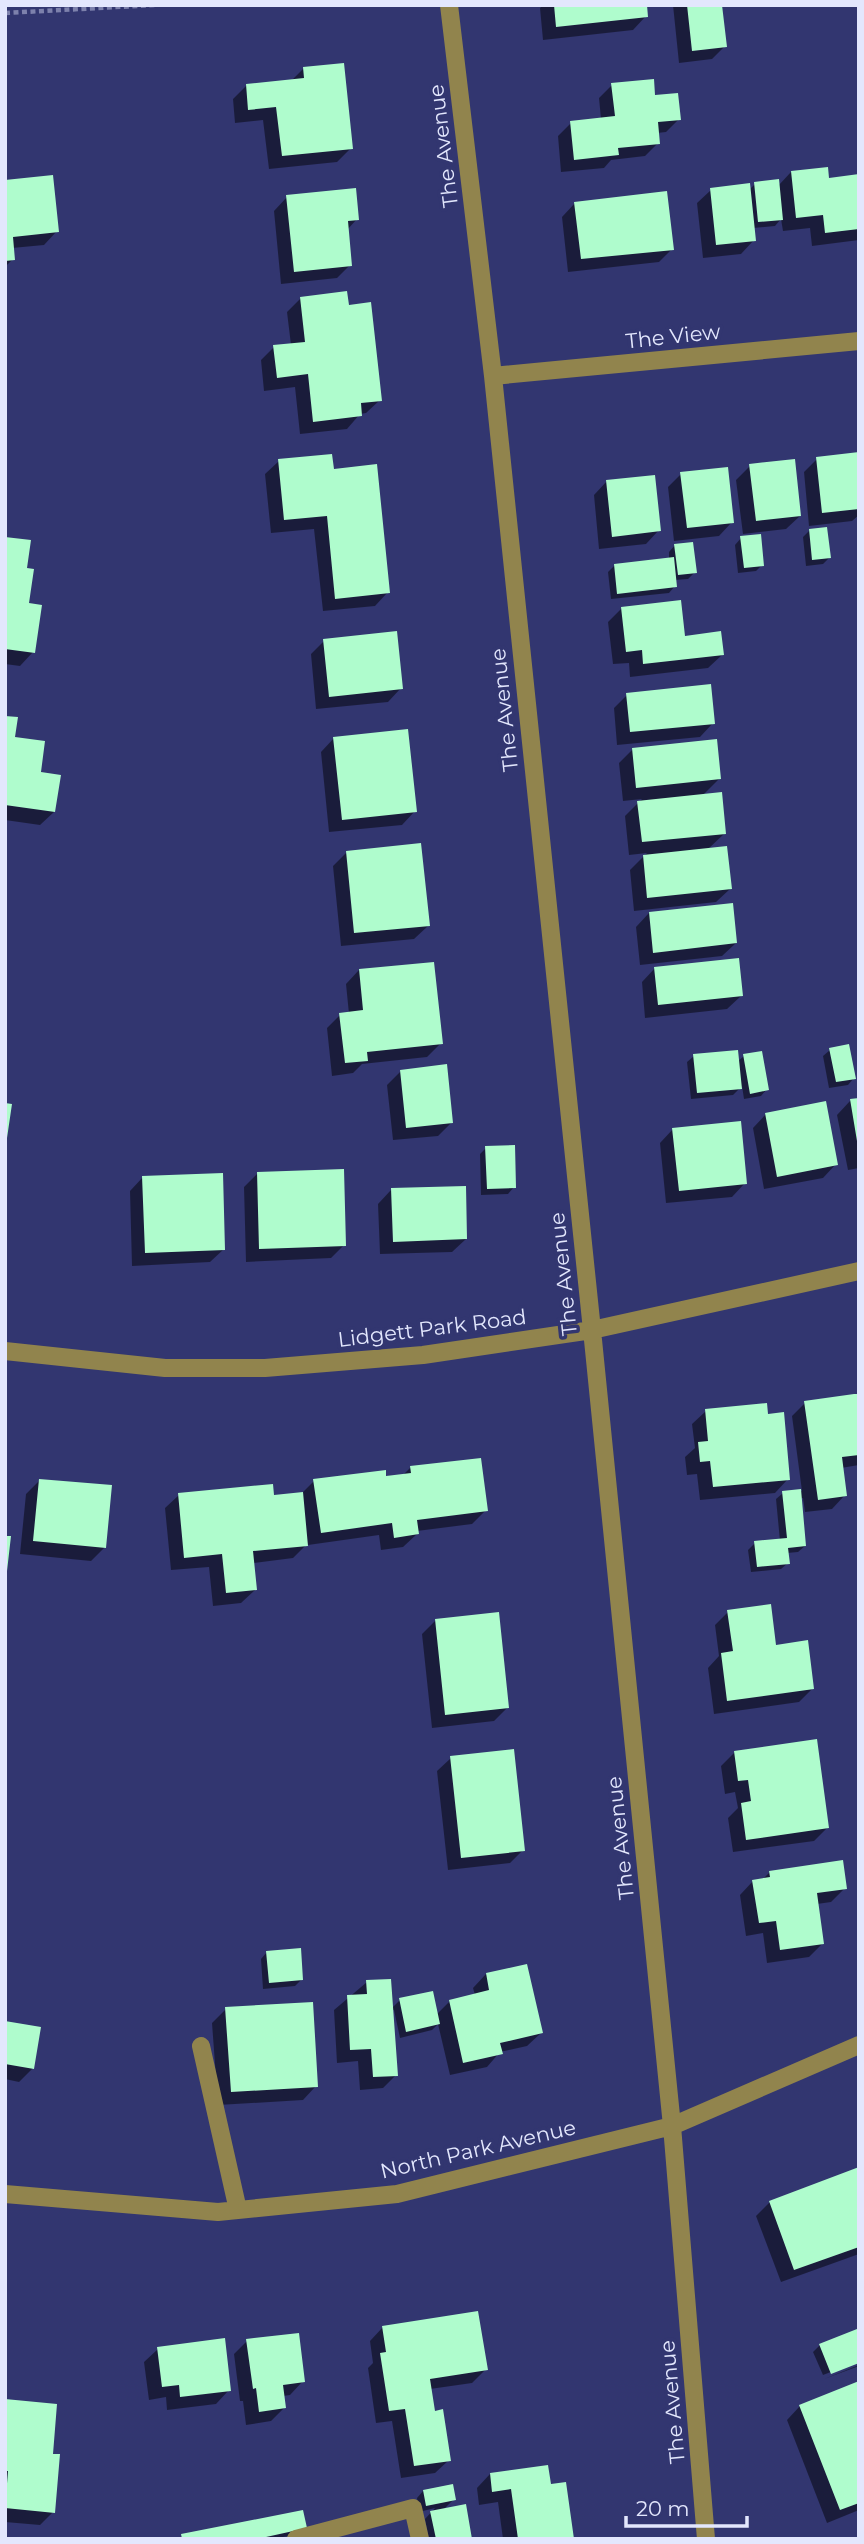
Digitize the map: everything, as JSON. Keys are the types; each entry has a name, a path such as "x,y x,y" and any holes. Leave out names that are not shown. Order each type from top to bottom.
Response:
{"street":[{"name":"The Avenue","path":"449,5 493,376 592,1330 672,2126 706,2539"},
{"name":"The View","path":"493,376 859,341"},
{"name":"Lidgett Park Road","path":"5,1351 165,1368 265,1368 423,1355 592,1330 859,1271"},
{"name":"North Park Avenue","path":"5,2194 218,2212 397,2194 672,2126 859,2045"},
{"path":"201,2046 238,2210"},
{"path":"296,2539 413,2508 420,2539"}],"path":[{"path":"5,13 155,5"}],"building":[{"path":"554,5 647,5 648,17 556,27"},
{"path":"687,5 722,5 727,47 692,51"},
{"path":"344,63 353,149 282,156 276,107 248,110 246,84 304,78 303,67"},
{"path":"654,79 655,95 678,93 681,120 658,122 660,144 618,148 619,155 574,160 570,121 615,116 611,83"},
{"path":"828,167 829,178 859,174 859,229 825,233 823,215 796,218 791,171"},
{"path":"53,175 59,232 13,237 15,260 5,261 5,180"},
{"path":"779,179 783,220 758,222 754,182"},
{"path":"750,183 756,241 716,245 710,188"},
{"path":"356,188 359,220 348,221 352,266 294,272 286,195"},
{"path":"667,191 674,250 581,259 574,202"},
{"path":"347,291 349,305 371,302 382,401 361,403 362,416 313,422 308,374 277,378 273,345 305,342 300,297"},
{"path":"859,452 859,509 822,513 816,457"},
{"path":"332,454 334,469 377,464 390,593 335,599 327,516 284,520 278,459"},
{"path":"795,459 801,516 756,521 749,464"},
{"path":"728,467 734,523 687,528 680,472"},
{"path":"655,475 661,531 612,537 606,480"},
{"path":"827,527 831,558 812,560 809,529"},
{"path":"761,534 764,566 744,568 740,536"},
{"path":"5,537 31,540 27,568 34,569 29,603 42,605 35,653 5,649"},
{"path":"693,542 697,573 678,575 674,544"},
{"path":"674,557 677,587 617,594 614,564"},
{"path":"681,600 685,636 721,631 724,655 643,664 642,650 626,652 621,607"},
{"path":"397,631 403,689 329,697 323,639"},
{"path":"711,684 715,724 630,732 626,693"},
{"path":"5,716 18,717 15,737 45,741 41,772 61,775 55,812 5,805"},
{"path":"408,729 417,812 342,820 333,737"},
{"path":"717,739 721,779 636,788 632,748"},
{"path":"722,792 726,834 642,842 637,801"},
{"path":"421,843 430,926 354,933 346,851"},
{"path":"727,846 732,889 647,898 643,855"},
{"path":"733,903 737,943 653,953 649,912"},
{"path":"739,958 743,996 658,1005 654,967"},
{"path":"434,962 443,1044 367,1052 368,1061 345,1063 339,1013 363,1010 359,969"},
{"path":"849,1044 856,1079 836,1082 829,1048"},
{"path":"738,1050 742,1089 697,1093 693,1054"},
{"path":"762,1051 769,1090 750,1094 743,1054"},
{"path":"447,1064 453,1123 406,1128 400,1070"},
{"path":"859,1098 859,1141 857,1141 850,1099"},
{"path":"826,1101 838,1165 777,1177 765,1113"},
{"path":"5,1103 12,1104 7,1138 5,1137"},
{"path":"741,1121 747,1184 679,1191 672,1128"},
{"path":"515,1145 516,1188 487,1189 485,1146"},
{"path":"344,1169 346,1246 259,1249 257,1172"},
{"path":"223,1173 225,1250 145,1253 142,1176"},
{"path":"466,1186 467,1239 393,1242 391,1188"},
{"path":"859,1394 859,1455 842,1457 847,1496 818,1500 804,1401"},
{"path":"767,1403 768,1414 784,1412 790,1480 713,1487 710,1461 700,1462 698,1442 708,1441 705,1409"},
{"path":"481,1458 488,1511 417,1520 419,1534 394,1538 392,1523 321,1533 313,1479 386,1470 386,1476 411,1473 410,1466"},
{"path":"39,1479 112,1485 106,1548 33,1541"},
{"path":"273,1484 274,1495 303,1492 308,1546 253,1551 257,1590 226,1593 222,1554 184,1558 178,1493"},
{"path":"801,1489 806,1546 788,1548 790,1564 757,1567 754,1541 787,1538 782,1491"},
{"path":"5,1536 11,1536 7,1571 5,1571"},
{"path":"771,1604 776,1645 808,1640 814,1689 727,1701 721,1653 733,1651 727,1610"},
{"path":"499,1612 509,1708 445,1715 435,1619"},
{"path":"817,1739 829,1828 746,1840 741,1803 751,1801 748,1780 738,1781 734,1751"},
{"path":"514,1749 525,1851 461,1858 450,1756"},
{"path":"843,1860 847,1889 817,1893 824,1944 780,1950 776,1921 759,1923 752,1880 770,1877 769,1871"},
{"path":"301,1948 303,1980 269,1983 266,1951"},
{"path":"527,1964 543,2033 500,2043 503,2054 463,2063 449,2000 489,1990 486,1973"},
{"path":"391,1979 398,2076 373,2077 371,2049 350,2050 347,1995 367,1994 366,1980"},
{"path":"433,1991 440,2024 406,2032 399,1998"},
{"path":"313,2002 318,2087 231,2092 225,2007"},
{"path":"5,2021 41,2027 34,2069 5,2064"},
{"path":"859,2167 859,2247 794,2270 769,2201"},
{"path":"478,2311 488,2370 430,2379 435,2411 443,2409 451,2461 414,2466 405,2409 389,2411 380,2353 386,2352 382,2326"},
{"path":"857,2329 859,2363 831,2374 819,2344"},
{"path":"299,2333 305,2382 283,2385 286,2408 259,2412 246,2339"},
{"path":"225,2338 231,2391 180,2397 179,2385 162,2387 157,2347"},
{"path":"859,2381 859,2503 840,2510 799,2405"},
{"path":"5,2399 57,2404 53,2454 60,2454 55,2513 5,2508 8,2471 5,2471"},
{"path":"548,2465 551,2484 566,2482 574,2539 518,2539 511,2489 492,2492 490,2473"},
{"path":"453,2484 456,2500 426,2506 423,2490"},
{"path":"466,2504 472,2539 436,2539 430,2511"},
{"path":"303,2510 307,2528 257,2539 182,2539 181,2534"}]}
